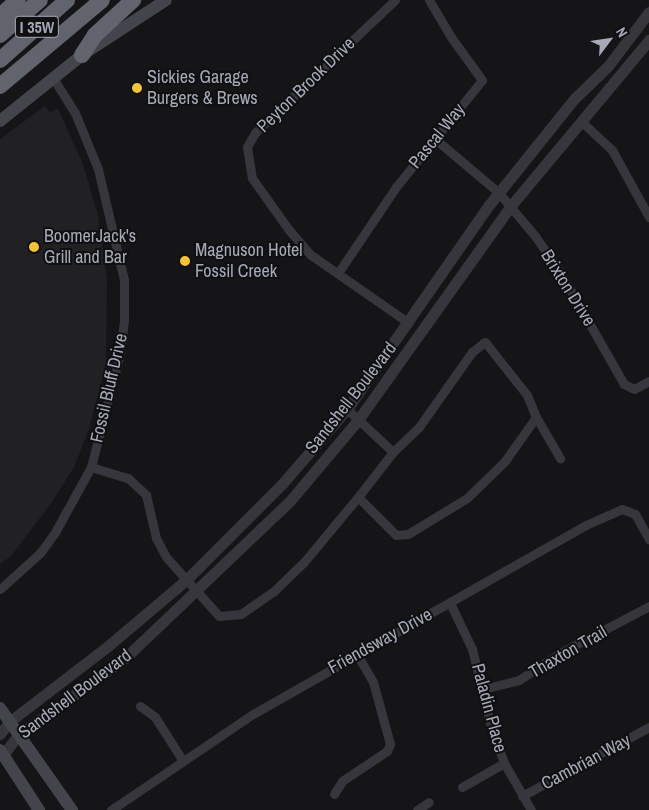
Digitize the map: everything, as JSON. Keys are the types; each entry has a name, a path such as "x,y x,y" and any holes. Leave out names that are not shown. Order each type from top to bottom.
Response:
{"highway":[{"path":"0,16 18,0"},
{"path":"0,35 40,0"},
{"name":"I 35W","path":"0,60 68,0"},
{"path":"0,86 102,0"},
{"path":"82,55 94,35 133,0"}],"main road":[{"path":"0,120 82,55 166,0"},
{"path":"0,708 72,810"},
{"path":"1,753 39,810"}],"street":[{"name":"Peyton Brook Drive","path":"395,0 255,133 247,147 252,178 260,191 311,255 409,323"},
{"name":"Pascal Way","path":"338,273 434,138 482,80 455,44 429,0"},
{"name":"Sandshell Boulevard","path":"0,734 9,722 108,646 185,581 282,484 347,409 409,323 462,240 499,192 574,99 608,66 649,12"},
{"name":"Sandshell Boulevard","path":"1,753 18,735 125,658 288,502 358,420 509,208 583,123 649,40"},
{"name":"Fossil Bluff Drive","path":"0,589 30,564 54,534 91,467 120,353 124,280 118,246 91,146 54,79"},
{"path":"583,123 612,150 649,217"},
{"name":"Brixton Drive","path":"434,138 499,192 509,208 535,236 560,272 628,388 634,389 649,381"},
{"path":"91,467 128,478 146,495 160,548 185,581 219,616 241,614 273,592 304,562 393,452 419,427 472,352 485,342 527,395 536,417 560,458"},
{"path":"347,409 393,452"},
{"path":"358,497 396,535 408,534 467,498 505,461 536,417"},
{"name":"Friendsway Drive","path":"111,810 253,714 356,653 450,604 578,529 622,509 635,514 649,539"},
{"name":"Paladin Place","path":"450,604 472,649 492,731 504,763 531,810"},
{"name":"Thaxton Trail","path":"483,690 520,680 560,653 649,606"},
{"path":"334,794 342,781 387,752 390,744 373,682 356,653"},
{"path":"140,706 155,717 183,761"},
{"name":"Cambrian Way","path":"522,796 649,728"},
{"path":"462,787 504,763"},
{"path":"417,810 430,802"}],"shaded area":[{"path":"45,106 50,112 58,109 83,164 98,216 107,279 106,365 89,429 74,467 52,502 11,556 0,564 0,139"}],"place":[{"name":"Sickies Garage Burgers & Brews","path":"137,88"},
{"name":"BoomerJack's Grill and Bar","path":"34,247"},
{"name":"Magnuson Hotel Fossil Creek","path":"185,261"}]}
